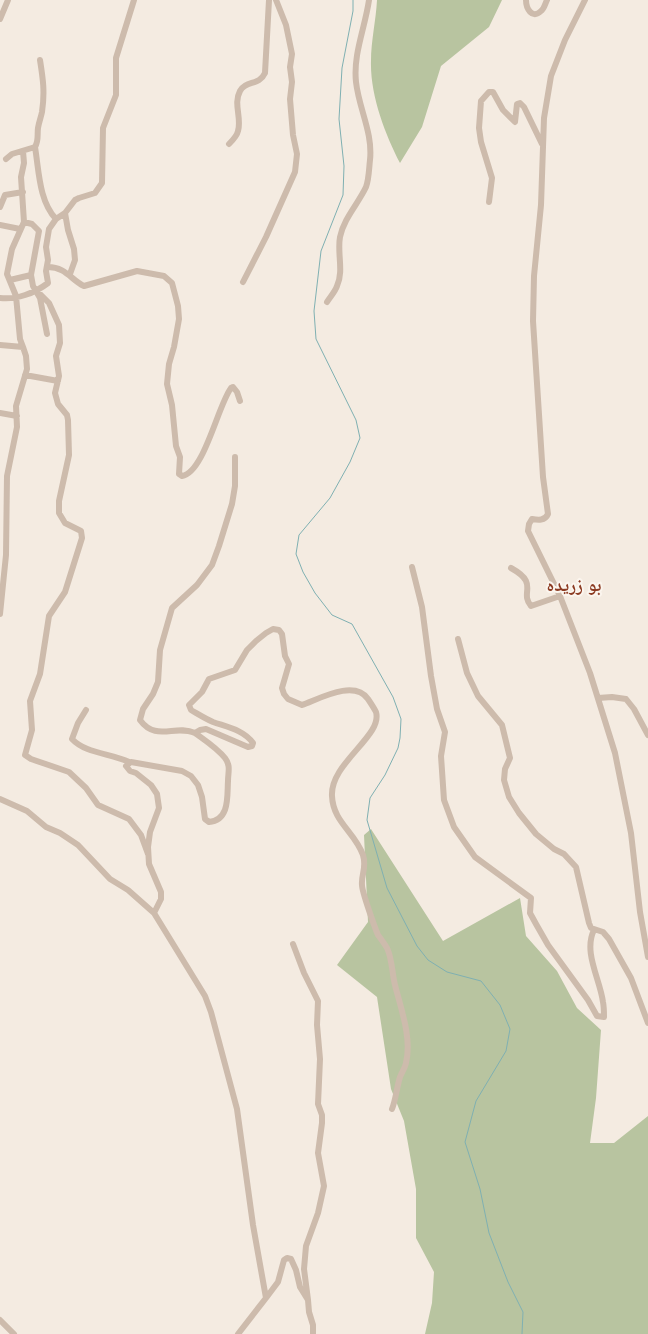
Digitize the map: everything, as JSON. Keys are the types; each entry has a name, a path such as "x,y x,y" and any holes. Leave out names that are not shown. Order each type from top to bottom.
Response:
{"street":[{"path":"0,19 8,0"},
{"path":"0,298 36,291 48,283 46,242 50,229 56,219 65,214 77,199 95,193 100,188 102,183 104,128 116,95 116,58 134,0"},
{"path":"230,144 239,128 237,108 240,91 245,86 260,80 265,72 269,0"},
{"path":"243,282 266,237 295,172 297,154 293,136 290,99 292,54 286,24 276,0"},
{"path":"327,302 338,285 340,236 366,185 370,158 370,135 360,103 356,81 357,59 370,0"},
{"path":"526,0 527,10 535,14 540,12 547,0"},
{"path":"585,0 565,40 552,76 544,118 541,205 534,276 533,320 543,477 548,514 546,518 541,520 532,519 528,530 560,596 590,673 615,753 631,832 640,912 648,957"},
{"path":"40,60 44,92 36,147 39,178 47,203 56,219"},
{"path":"489,202 492,178 481,142 479,128 481,101 485,96 489,92 494,92 502,110 515,122 518,104 520,103 524,107 543,145"},
{"path":"6,159 12,154 36,147"},
{"path":"0,614 7,547 7,476 16,440 16,406 27,363 20,339 16,296 7,274 8,264 22,225 23,192 21,177 24,162 23,151"},
{"path":"0,207 5,195 23,192"},
{"path":"65,214 74,249 74,260 70,274"},
{"path":"0,225 32,224 39,231 31,275 33,286 40,298 47,334"},
{"path":"48,267 54,267 70,274 84,286 137,271 164,276 172,283 178,306 178,319 167,384 172,405 176,446 180,457 179,474 182,476 189,475 194,469 214,429 231,388 236,389 240,401"},
{"path":"10,280 31,275"},
{"path":"36,291 49,303 59,325 60,343 56,356 59,376 55,392 58,404 67,415 69,438 68,456 59,500 59,513 63,521 80,530 83,535 67,588 49,616 40,674 30,701 32,730 25,755 31,759 69,772 86,788 98,805 129,819 141,835 161,892 161,899 154,913"},
{"path":"0,345 23,347"},
{"path":"25,376 58,381"},
{"path":"0,413 17,416"},
{"path":"86,710 78,723 72,739 76,743 87,749 118,757 129,762 182,771 191,776 198,786 202,797 205,819 213,822 224,813 228,801 229,766 225,759 213,746 195,733 188,730 160,733 145,727 140,720 143,709 158,682 160,650 172,608 198,584 212,565 219,546 232,504 235,456"},
{"path":"412,567 422,607 437,709 444,732 441,756 444,800 454,828 475,857 532,898 530,913 548,945 588,1000 597,1016 604,1018 603,1001 591,950 591,936 594,930"},
{"path":"511,568 524,577 528,583 527,598 531,606 560,596"},
{"path":"195,733 206,729 248,747 252,746 251,740 238,730 212,721 191,710 189,705 202,692 209,679 235,670 247,650 273,629 279,630 282,634 285,656 289,664 282,688 288,699 302,705 339,691 359,692 368,698 376,712 376,718 369,734 342,766 334,779 332,798 339,820 355,837 364,857 365,869 362,884 378,934 387,949 405,1025 406,1064 400,1077 392,1110"},
{"path":"458,639 467,673 478,696 502,725 510,758 505,770 504,780 510,797 519,813 536,834 554,849 564,854 576,867 589,923 594,930 603,932 609,939 631,978 648,1022"},
{"path":"598,698 626,699 634,709 648,735"},
{"path":"129,762 126,766 128,769 136,772 151,785 157,794 159,808 150,832 148,854"},
{"path":"0,799 27,811 46,827 78,845 110,879 128,890 154,913 205,996 237,1110 253,1225 266,1298"},
{"path":"293,944 318,1002 317,1025 320,1059 318,1104 322,1115 318,1153 324,1186 318,1213 306,1246 304,1269 313,1334"},
{"path":"238,1334 278,1282 283,1262 287,1258 293,1262 300,1288 308,1300"},
{"path":"0,1320 14,1334"}],"green space":[{"path":"377,0 502,0 489,27 441,66 422,127 400,163 384,127 376,101 371,74 371,53"},
{"path":"371,829 443,941 520,898 526,936 557,971 577,1008 601,1030 596,1098 590,1143 614,1143 648,1116 648,1334 425,1334 432,1303 434,1272 416,1238 416,1189 404,1121 391,1089 377,997 337,965 368,922 364,835"}],"waterway":[{"path":"353,0 353,11 342,68 339,119 344,166 343,195 321,251 314,311 316,339 356,420 360,438 350,462 330,498 299,535 296,554 303,572 315,593 332,615 352,624 393,697 401,719 398,748 385,775 370,798 367,820 387,888 417,946 428,960 447,972 481,981 500,1005 510,1029 506,1051 476,1101 465,1142 480,1189 489,1233 508,1282 523,1312 522,1334"}],"district":[{"name":"بو زريده","path":"574,585"}]}
